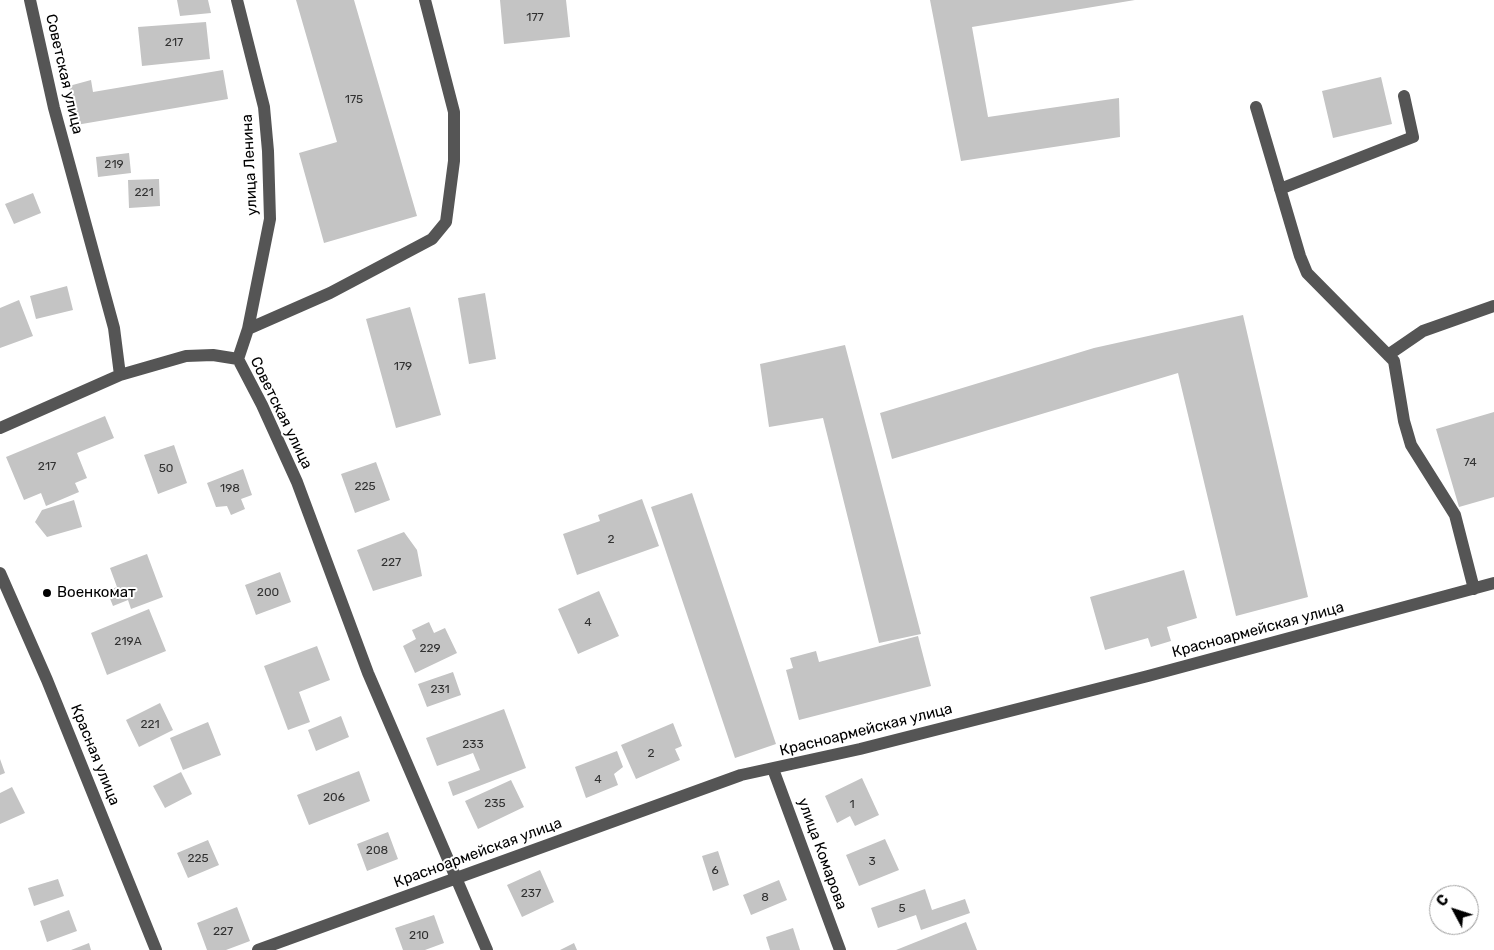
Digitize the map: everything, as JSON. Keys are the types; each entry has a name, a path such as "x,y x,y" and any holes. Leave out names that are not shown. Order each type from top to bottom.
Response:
{"street":[{"name":"Советская улица","path":"30,0 54,108 114,328 120,375 186,356 213,355 238,358 294,474 368,673 487,950"},
{"name":"улица Ленина","path":"237,0 264,107 268,151 270,220 248,329 238,358"},
{"path":"248,329 330,293 432,239 446,222 454,162 454,112 425,0"},
{"path":"1280,189 1413,137 1404,96"},
{"path":"1256,106 1300,256 1308,273 1394,361 1404,420 1411,445 1455,515 1474,589"},
{"path":"1388,355 1423,331 1494,306"},
{"path":"0,428 120,375"},
{"name":"Красная улица","path":"0,573 47,680 156,950"},
{"name":"Красноармейская улица","path":"258,950 741,775 860,749 1148,676 1494,584"},
{"name":"улица Комарова","path":"773,769 840,950"}],"building":[{"path":"177,0 208,0 211,13 180,16"},
{"path":"296,0 354,0 417,216 324,243 299,153 337,142"},
{"path":"500,0 566,0 570,37 504,44"},
{"path":"930,0 1135,0 972,27 988,117 1119,98 1120,137 961,161"},
{"path":"206,22 210,59 142,66 138,27"},
{"path":"223,70 228,99 76,125 69,86 91,80 93,92"},
{"path":"1381,77 1392,124 1333,138 1322,91"},
{"path":"129,153 131,173 98,177 96,157"},
{"path":"159,179 160,206 129,208 128,180"},
{"path":"33,193 41,213 14,224 5,204"},
{"path":"67,286 73,310 36,319 30,296"},
{"path":"485,293 496,359 469,364 458,298"},
{"path":"19,300 33,336 0,348 0,308"},
{"path":"410,307 441,415 396,428 366,319"},
{"path":"1243,315 1308,597 1236,616 1178,373 892,459 880,413 1094,348"},
{"path":"845,345 921,634 879,643 823,418 769,427 760,364"},
{"path":"1494,412 1494,497 1459,507 1436,429"},
{"path":"105,416 114,438 77,453 87,478 75,483 79,492 46,506 41,493 24,500 6,457"},
{"path":"174,445 187,483 158,494 144,455"},
{"path":"376,462 390,500 355,513 341,474"},
{"path":"243,469 252,495 241,499 245,509 231,515 227,506 216,507 207,483"},
{"path":"692,493 776,744 735,758 651,507"},
{"path":"642,499 659,546 577,575 563,534 600,521 598,515"},
{"path":"74,500 82,527 47,537 35,522 42,510"},
{"path":"404,532 417,550 422,576 373,591 357,550"},
{"path":"147,554 163,597 131,609 128,600 113,606 107,591 117,587 110,568"},
{"path":"1184,570 1197,618 1167,627 1171,641 1151,647 1148,638 1105,650 1090,597"},
{"path":"280,572 291,602 256,615 245,585"},
{"path":"599,591 619,636 578,654 558,609"},
{"path":"149,609 166,651 107,675 91,633"},
{"path":"429,622 434,633 445,628 457,653 415,673 403,646 416,639 412,630"},
{"path":"918,636 931,686 799,720 786,670 793,668 790,658 816,651 819,662"},
{"path":"317,646 330,680 299,692 310,722 288,730 264,666"},
{"path":"453,672 461,695 427,707 418,684"},
{"path":"160,703 173,730 139,747 126,720"},
{"path":"504,709 526,768 453,796 448,782 480,770 473,753 437,766 426,738"},
{"path":"341,716 349,737 316,751 308,730"},
{"path":"208,722 221,755 183,770 170,738"},
{"path":"673,723 682,746 675,749 680,760 636,779 621,745"},
{"path":"617,751 623,767 614,774 618,785 586,798 575,767"},
{"path":"0,759 5,773 0,775"},
{"path":"359,771 370,801 309,825 297,795"},
{"path":"181,772 192,794 165,808 153,786"},
{"path":"862,778 879,815 855,826 850,816 837,823 825,796"},
{"path":"511,780 524,807 478,829 465,801"},
{"path":"12,787 25,813 0,824 0,793"},
{"path":"388,832 398,859 367,871 357,844"},
{"path":"885,839 899,870 859,886 846,855"},
{"path":"208,840 219,865 188,878 177,853"},
{"path":"718,851 729,885 713,891 702,856"},
{"path":"540,870 554,902 522,917 507,885"},
{"path":"58,879 64,896 34,906 28,888"},
{"path":"779,880 787,900 751,915 743,895"},
{"path":"925,889 932,910 965,899 970,913 921,930 916,915 878,928 871,908"},
{"path":"237,907 250,941 226,950 207,950 197,923"},
{"path":"69,910 77,931 47,942 40,921"},
{"path":"434,915 444,943 425,950 403,950 395,928"},
{"path":"966,922 977,950 896,950"},
{"path":"793,928 800,950 770,950 766,937"},
{"path":"89,943 91,950 71,950"},
{"path":"574,943 577,950 560,950"}],"place":[{"name":"Военкомат","path":"47,593"}]}
